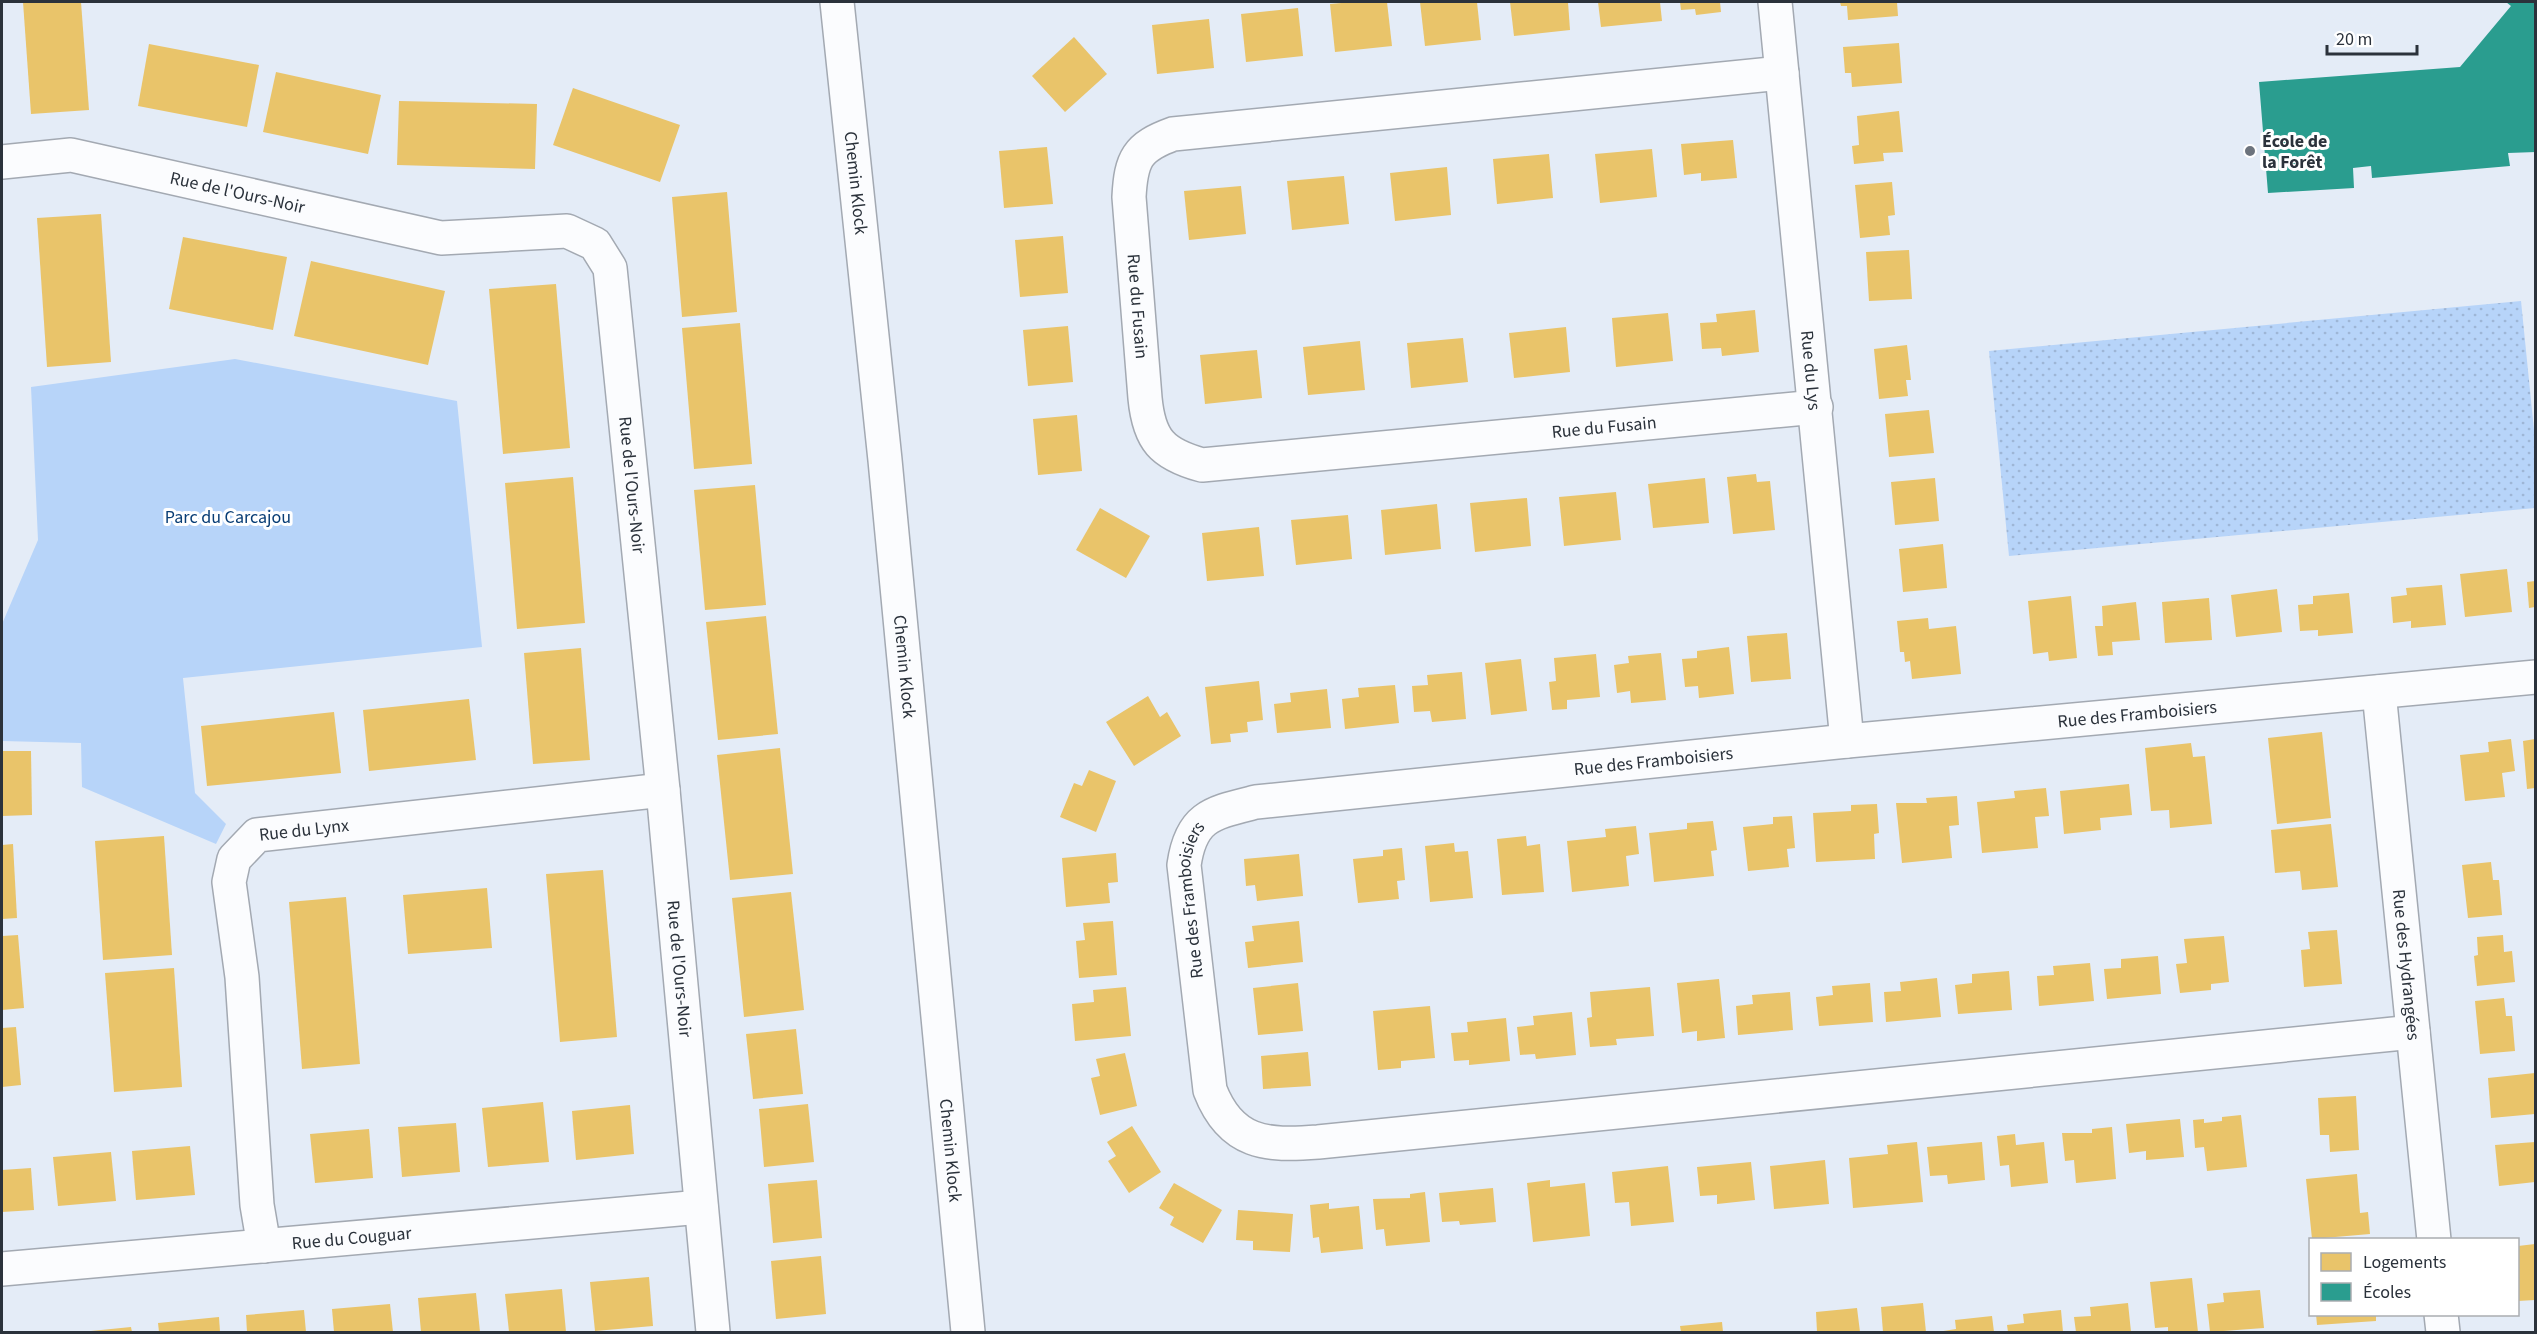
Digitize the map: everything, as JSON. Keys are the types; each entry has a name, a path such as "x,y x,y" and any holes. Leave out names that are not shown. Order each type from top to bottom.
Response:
{"street":[{"name":"Chemin Klock","path":"837,2 886,472 968,1332"},
{"name":"Rue du Lys","path":"1775,2 1848,741"},
{"name":"Rue du Fusain","path":"1782,73 1173,134 1149,142 1130,173 1129,197 1146,415 1161,445 1178,459 1202,465 1816,407"},
{"name":"Rue de l'Ours-Noir","path":"2,162 71,155 441,238 567,231 595,244 610,268 663,789 713,1332"},
{"name":"Rue des Framboisiers","path":"2413,1032 1292,1144 1269,1142 1233,1128 1219,1112 1210,1090 1184,865 1187,842 1195,829 1207,818 1225,809 1256,802 1848,741 2535,677"},
{"name":"Rue des Hydrangées","path":"2379,692 2434,1238"},
{"name":"Rue du Lynx","path":"264,1246 256,1194 242,977 229,882 234,859 257,835 663,789"},
{"name":"Rue du Couguar","path":"2,1269 701,1207"},
{"path":"2441,1316 2443,1332"}],"green space":[{"path":"2521,301 2535,440 2535,508 2009,556 1989,351"},
{"name":"Parc du Carcajou","path":"235,359 457,401 482,647 183,678 195,793 226,824 216,844 82,787 81,743 2,741 2,624 38,540 31,387"}],"building: Logements":[{"path":"23,2 81,2 89,110 31,114"},
{"path":"1387,2 1392,46 1335,52 1330,4"},
{"path":"1420,2 1477,2 1481,40 1425,46"},
{"path":"1510,2 1568,2 1570,30 1514,36"},
{"path":"1598,2 1660,2 1662,21 1601,27"},
{"path":"1680,2 1720,2 1721,12 1696,15 1695,9 1681,10"},
{"path":"1840,2 1897,2 1898,16 1848,20 1847,6 1841,6"},
{"path":"1298,8 1303,56 1246,62 1241,14"},
{"path":"1209,19 1214,68 1157,74 1152,25"},
{"path":"1074,37 1107,74 1065,112 1032,76"},
{"path":"1899,43 1902,83 1852,87 1851,73 1845,73 1843,47"},
{"path":"149,44 259,65 247,127 138,106"},
{"path":"276,72 381,95 368,154 263,132"},
{"path":"573,88 680,125 660,182 553,145"},
{"path":"399,101 537,104 535,169 397,165"},
{"path":"1899,111 1903,152 1883,153 1884,161 1854,164 1852,146 1859,145 1857,116"},
{"path":"1733,140 1737,178 1701,181 1701,173 1684,175 1681,144"},
{"path":"1047,147 1053,204 1004,208 999,151"},
{"path":"1652,149 1657,197 1600,203 1595,154"},
{"path":"1549,154 1553,198 1497,204 1493,159"},
{"path":"1447,167 1451,215 1395,221 1390,173"},
{"path":"1344,176 1349,224 1292,230 1287,181"},
{"path":"1892,182 1895,215 1888,216 1890,235 1860,238 1855,185"},
{"path":"1241,186 1246,234 1189,240 1184,191"},
{"path":"727,192 737,312 682,317 672,197"},
{"path":"101,214 111,362 47,367 37,218"},
{"path":"1063,236 1068,293 1020,297 1015,240"},
{"path":"183,237 287,257 273,330 169,309"},
{"path":"1909,250 1912,299 1869,301 1866,252"},
{"path":"311,261 445,291 428,365 294,336"},
{"path":"556,284 570,448 503,454 489,289"},
{"path":"1755,310 1759,352 1722,356 1721,348 1702,349 1700,323 1717,322 1716,314"},
{"path":"1668,313 1673,361 1616,367 1612,318"},
{"path":"740,323 752,464 694,469 682,328"},
{"path":"1068,326 1073,382 1028,386 1023,330"},
{"path":"1566,327 1570,372 1514,378 1509,333"},
{"path":"1463,338 1468,382 1411,388 1407,343"},
{"path":"1360,341 1365,390 1308,395 1303,347"},
{"path":"1907,345 1911,380 1906,380 1908,396 1879,399 1874,349"},
{"path":"1257,350 1262,398 1205,404 1200,355"},
{"path":"1929,410 1934,453 1889,457 1885,414"},
{"path":"1077,415 1082,471 1038,475 1033,419"},
{"path":"1756,474 1757,482 1770,481 1775,530 1733,534 1727,477"},
{"path":"573,477 585,623 517,629 505,483"},
{"path":"1705,478 1709,523 1653,528 1648,484"},
{"path":"1935,478 1939,521 1895,525 1891,482"},
{"path":"755,485 766,605 705,610 694,490"},
{"path":"1616,492 1621,540 1564,546 1559,497"},
{"path":"1527,498 1531,546 1475,552 1470,503"},
{"path":"1437,504 1441,549 1385,555 1381,510"},
{"path":"1100,508 1150,536 1126,578 1076,550"},
{"path":"1348,515 1352,559 1296,565 1291,520"},
{"path":"1259,527 1264,576 1207,581 1202,533"},
{"path":"1943,544 1947,588 1903,592 1899,549"},
{"path":"2507,569 2512,612 2465,617 2460,574"},
{"path":"2535,581 2535,607 2529,608 2527,582"},
{"path":"2442,585 2446,625 2411,628 2411,621 2393,623 2391,597 2407,595 2406,588"},
{"path":"2277,589 2282,632 2236,637 2231,595"},
{"path":"2349,593 2353,633 2318,636 2318,630 2300,631 2298,605 2313,604 2313,596"},
{"path":"2071,596 2077,658 2049,661 2048,652 2033,654 2028,601"},
{"path":"2209,598 2212,640 2165,643 2162,602"},
{"path":"2136,602 2140,640 2112,642 2113,655 2098,656 2095,626 2103,626 2102,606"},
{"path":"766,616 778,734 718,740 706,622"},
{"path":"1928,618 1929,629 1956,626 1961,674 1912,679 1910,661 1905,662 1904,652 1900,652 1897,621"},
{"path":"1787,633 1791,679 1751,682 1747,636"},
{"path":"1729,647 1734,694 1699,698 1698,686 1685,687 1682,659 1697,658 1697,651"},
{"path":"581,648 590,760 533,764 524,653"},
{"path":"1661,653 1666,700 1631,703 1630,691 1617,693 1614,665 1629,663 1628,656"},
{"path":"1596,654 1600,697 1567,700 1567,709 1552,710 1549,682 1556,681 1554,658"},
{"path":"1521,659 1527,711 1491,715 1485,663"},
{"path":"1462,672 1466,719 1432,722 1430,711 1414,712 1412,686 1428,685 1427,675"},
{"path":"1259,681 1263,720 1247,722 1248,732 1230,734 1231,742 1211,744 1205,687"},
{"path":"1395,685 1399,723 1345,729 1342,699 1359,697 1358,688"},
{"path":"1327,689 1331,728 1277,733 1274,704 1291,702 1290,693"},
{"path":"1148,696 1160,717 1167,712 1181,736 1134,766 1106,722"},
{"path":"469,699 476,760 369,771 363,710"},
{"path":"334,712 341,773 207,786 201,726"},
{"path":"2322,732 2331,818 2277,824 2268,738"},
{"path":"2511,739 2515,771 2502,773 2505,797 2465,801 2460,755 2489,752 2488,742"},
{"path":"2535,739 2535,788 2527,789 2523,741"},
{"path":"2191,743 2193,757 2205,756 2212,824 2170,828 2169,810 2151,811 2145,748"},
{"path":"780,748 793,874 730,880 717,755"},
{"path":"2,751 31,751 32,815 2,816"},
{"path":"1089,770 1116,781 1096,832 1060,817 1074,783 1082,786"},
{"path":"2129,784 2132,815 2100,818 2101,830 2064,834 2060,791"},
{"path":"2046,788 2049,816 2035,817 2038,848 1982,853 1977,802 2015,798 2014,791"},
{"path":"1957,796 1959,825 1949,826 1952,858 1902,863 1896,803 1927,803 1926,798"},
{"path":"1877,804 1879,833 1874,834 1875,859 1816,862 1813,813 1851,811 1851,805"},
{"path":"1792,816 1795,848 1787,849 1789,867 1748,871 1743,827 1773,824 1773,817"},
{"path":"1713,821 1717,850 1711,851 1714,876 1654,882 1649,833 1687,829 1687,823"},
{"path":"2331,824 2338,887 2302,890 2300,871 2275,873 2271,830"},
{"path":"1636,826 1639,854 1626,856 1629,886 1572,892 1567,841 1606,837 1605,829"},
{"path":"164,836 172,955 103,960 95,841"},
{"path":"1526,836 1527,846 1540,844 1544,892 1502,895 1497,839"},
{"path":"1454,843 1455,852 1468,851 1473,898 1430,902 1425,846"},
{"path":"13,844 17,918 2,919 2,845"},
{"path":"1402,848 1405,880 1397,881 1399,899 1358,903 1353,859 1383,856 1383,850"},
{"path":"1116,853 1118,882 1108,883 1110,903 1066,907 1062,858"},
{"path":"1299,854 1303,896 1257,901 1255,885 1246,886 1244,859"},
{"path":"2491,862 2493,880 2499,880 2502,915 2468,918 2462,865"},
{"path":"603,870 617,1037 560,1042 546,874"},
{"path":"487,888 492,948 408,954 403,895"},
{"path":"791,892 804,1010 744,1017 732,898"},
{"path":"346,897 360,1064 302,1069 289,902"},
{"path":"1113,921 1117,975 1079,978 1076,941 1085,940 1083,923"},
{"path":"1299,921 1303,962 1248,968 1245,942 1254,941 1252,926"},
{"path":"2337,930 2342,984 2304,987 2301,950 2310,949 2308,932"},
{"path":"18,935 24,1008 2,1010 2,936"},
{"path":"2503,935 2504,952 2512,951 2515,982 2477,986 2474,956 2478,955 2477,937"},
{"path":"2224,936 2229,982 2211,984 2211,990 2180,993 2176,964 2187,963 2184,939"},
{"path":"2158,956 2161,994 2107,999 2104,969 2121,968 2121,959"},
{"path":"2090,963 2094,1001 2039,1006 2037,976 2054,975 2053,966"},
{"path":"174,968 182,1087 114,1092 105,973"},
{"path":"2009,971 2012,1010 1958,1014 1955,985 1972,983 1972,974"},
{"path":"1937,978 1941,1017 1886,1022 1884,992 1901,991 1900,982"},
{"path":"1719,979 1725,1038 1697,1041 1697,1031 1682,1033 1677,983"},
{"path":"1298,983 1303,1031 1258,1035 1253,988"},
{"path":"1870,983 1873,1022 1819,1026 1816,997 1833,995 1832,986"},
{"path":"1126,987 1131,1036 1075,1041 1072,1004 1094,1002 1093,990"},
{"path":"1650,987 1654,1036 1616,1039 1617,1045 1590,1047 1587,1018 1592,1017 1590,992"},
{"path":"1790,992 1793,1030 1738,1035 1736,1006 1753,1004 1752,995"},
{"path":"2504,998 2506,1016 2512,1016 2515,1051 2480,1054 2475,1001"},
{"path":"1430,1006 1435,1058 1401,1061 1401,1068 1378,1070 1373,1011"},
{"path":"1572,1012 1576,1055 1536,1059 1535,1054 1520,1055 1517,1027 1534,1025 1533,1016"},
{"path":"1506,1018 1510,1061 1469,1065 1469,1060 1454,1061 1451,1033 1468,1032 1467,1022"},
{"path":"16,1027 21,1085 2,1087 2,1028"},
{"path":"796,1029 803,1094 753,1099 746,1034"},
{"path":"1308,1052 1311,1086 1263,1089 1261,1056"},
{"path":"1125,1053 1137,1106 1100,1115 1091,1078 1100,1076 1096,1059"},
{"path":"2535,1073 2535,1114 2491,1118 2488,1078"},
{"path":"2356,1096 2359,1150 2330,1152 2329,1135 2320,1135 2318,1098"},
{"path":"543,1102 549,1162 488,1167 482,1108"},
{"path":"808,1104 814,1162 764,1167 759,1109"},
{"path":"630,1105 634,1154 576,1160 572,1111"},
{"path":"2241,1115 2247,1167 2207,1171 2204,1147 2195,1148 2193,1120 2204,1119 2204,1123 2222,1121 2222,1117"},
{"path":"2180,1119 2184,1157 2146,1160 2146,1151 2129,1153 2126,1124"},
{"path":"456,1123 460,1172 402,1177 398,1127"},
{"path":"1132,1126 1161,1172 1129,1193 1108,1161 1116,1156 1107,1142"},
{"path":"2112,1127 2116,1179 2076,1183 2074,1160 2065,1161 2062,1133 2092,1133 2092,1129"},
{"path":"369,1129 373,1178 315,1183 310,1134"},
{"path":"2015,1134 2016,1145 2044,1142 2048,1183 2011,1187 2009,1165 2000,1166 1997,1136"},
{"path":"1917,1142 1923,1202 1853,1208 1849,1158 1888,1154 1887,1145"},
{"path":"1982,1142 1985,1180 1948,1184 1947,1175 1930,1176 1927,1147"},
{"path":"2535,1142 2535,1182 2499,1186 2495,1145"},
{"path":"190,1146 195,1195 136,1200 132,1151"},
{"path":"111,1152 116,1201 58,1206 53,1157"},
{"path":"1825,1160 1829,1204 1774,1209 1770,1166"},
{"path":"1751,1162 1755,1200 1717,1204 1717,1195 1700,1196 1697,1167"},
{"path":"1668,1166 1674,1222 1631,1226 1629,1202 1615,1203 1612,1172"},
{"path":"31,1168 34,1210 2,1212 2,1170"},
{"path":"2357,1174 2360,1213 2368,1212 2370,1234 2312,1238 2306,1179"},
{"path":"817,1180 822,1238 773,1243 768,1184"},
{"path":"1550,1180 1550,1187 1585,1183 1590,1236 1533,1242 1527,1183"},
{"path":"1174,1183 1222,1210 1203,1243 1170,1225 1174,1217 1159,1208"},
{"path":"1493,1188 1496,1222 1460,1225 1459,1221 1442,1222 1439,1193"},
{"path":"1425,1192 1430,1242 1386,1246 1384,1229 1376,1230 1373,1199 1410,1198 1410,1194"},
{"path":"1329,1203 1329,1209 1359,1206 1363,1249 1321,1253 1319,1237 1313,1238 1310,1205"},
{"path":"1238,1210 1293,1214 1290,1252 1253,1250 1253,1241 1236,1240"},
{"path":"2535,1244 2535,1300 2519,1301 2519,1246"},
{"path":"821,1256 826,1314 776,1319 771,1261"},
{"path":"649,1277 653,1326 595,1331 590,1282"},
{"path":"2192,1278 2198,1332 2168,1332 2168,1327 2155,1328 2150,1282"},
{"path":"562,1289 566,1332 509,1332 505,1294"},
{"path":"2260,1290 2264,1328 2210,1332 2207,1304 2224,1302 2223,1293"},
{"path":"476,1293 480,1332 421,1332 418,1298"},
{"path":"1923,1303 1926,1332 1883,1332 1881,1307"},
{"path":"2128,1303 2131,1332 2076,1332 2074,1317 2091,1316 2090,1307"},
{"path":"390,1304 393,1332 334,1332 332,1309"},
{"path":"1857,1308 1860,1332 1817,1332 1816,1312"},
{"path":"304,1310 306,1332 247,1332 246,1315"},
{"path":"2061,1310 2063,1332 2008,1332 2007,1325 2024,1323 2023,1314"},
{"path":"1992,1316 1994,1332 1937,1332 1956,1329 1955,1320"},
{"path":"2316,1316 2376,1316 2376,1321 2317,1325"},
{"path":"219,1317 220,1332 159,1332 158,1323"},
{"path":"1722,1322 1723,1332 1681,1332 1680,1326"},
{"path":"131,1327 132,1332 91,1332 91,1331"}],"building: Écoles":[{"path":"2506,2 2536,2 2536,152 2508,153 2510,166 2372,178 2371,166 2353,168 2354,188 2268,193 2259,82 2460,67 2511,6"}],"place":[{"name":"École de la Forêt","path":"2250,151"}]}
